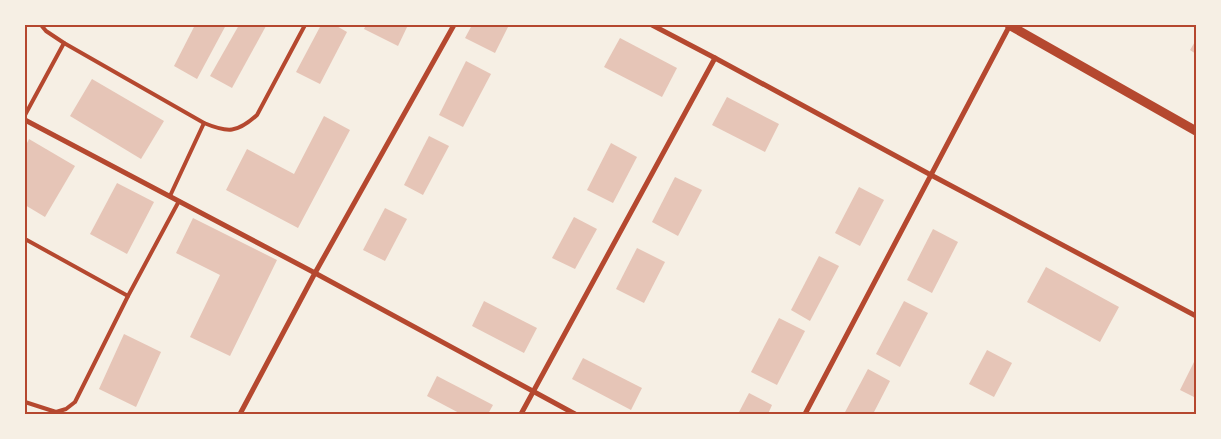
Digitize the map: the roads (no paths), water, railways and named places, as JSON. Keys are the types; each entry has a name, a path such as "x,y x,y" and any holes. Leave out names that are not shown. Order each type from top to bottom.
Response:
{"street":[{"path":"240,414 315,273 454,25"},
{"path":"652,25 1196,316"},
{"path":"806,414 1010,25 1196,131"},
{"path":"521,414 716,58"},
{"path":"25,120 315,273 575,414"}],"lane":[{"path":"42,25 46,31 64,43 204,124 228,130 247,124 257,115 305,25"},
{"path":"25,115 64,43"},
{"path":"170,196 204,124"},
{"path":"25,402 56,412 66,409 75,402 128,296 180,201"},
{"path":"25,239 128,296"}]}
